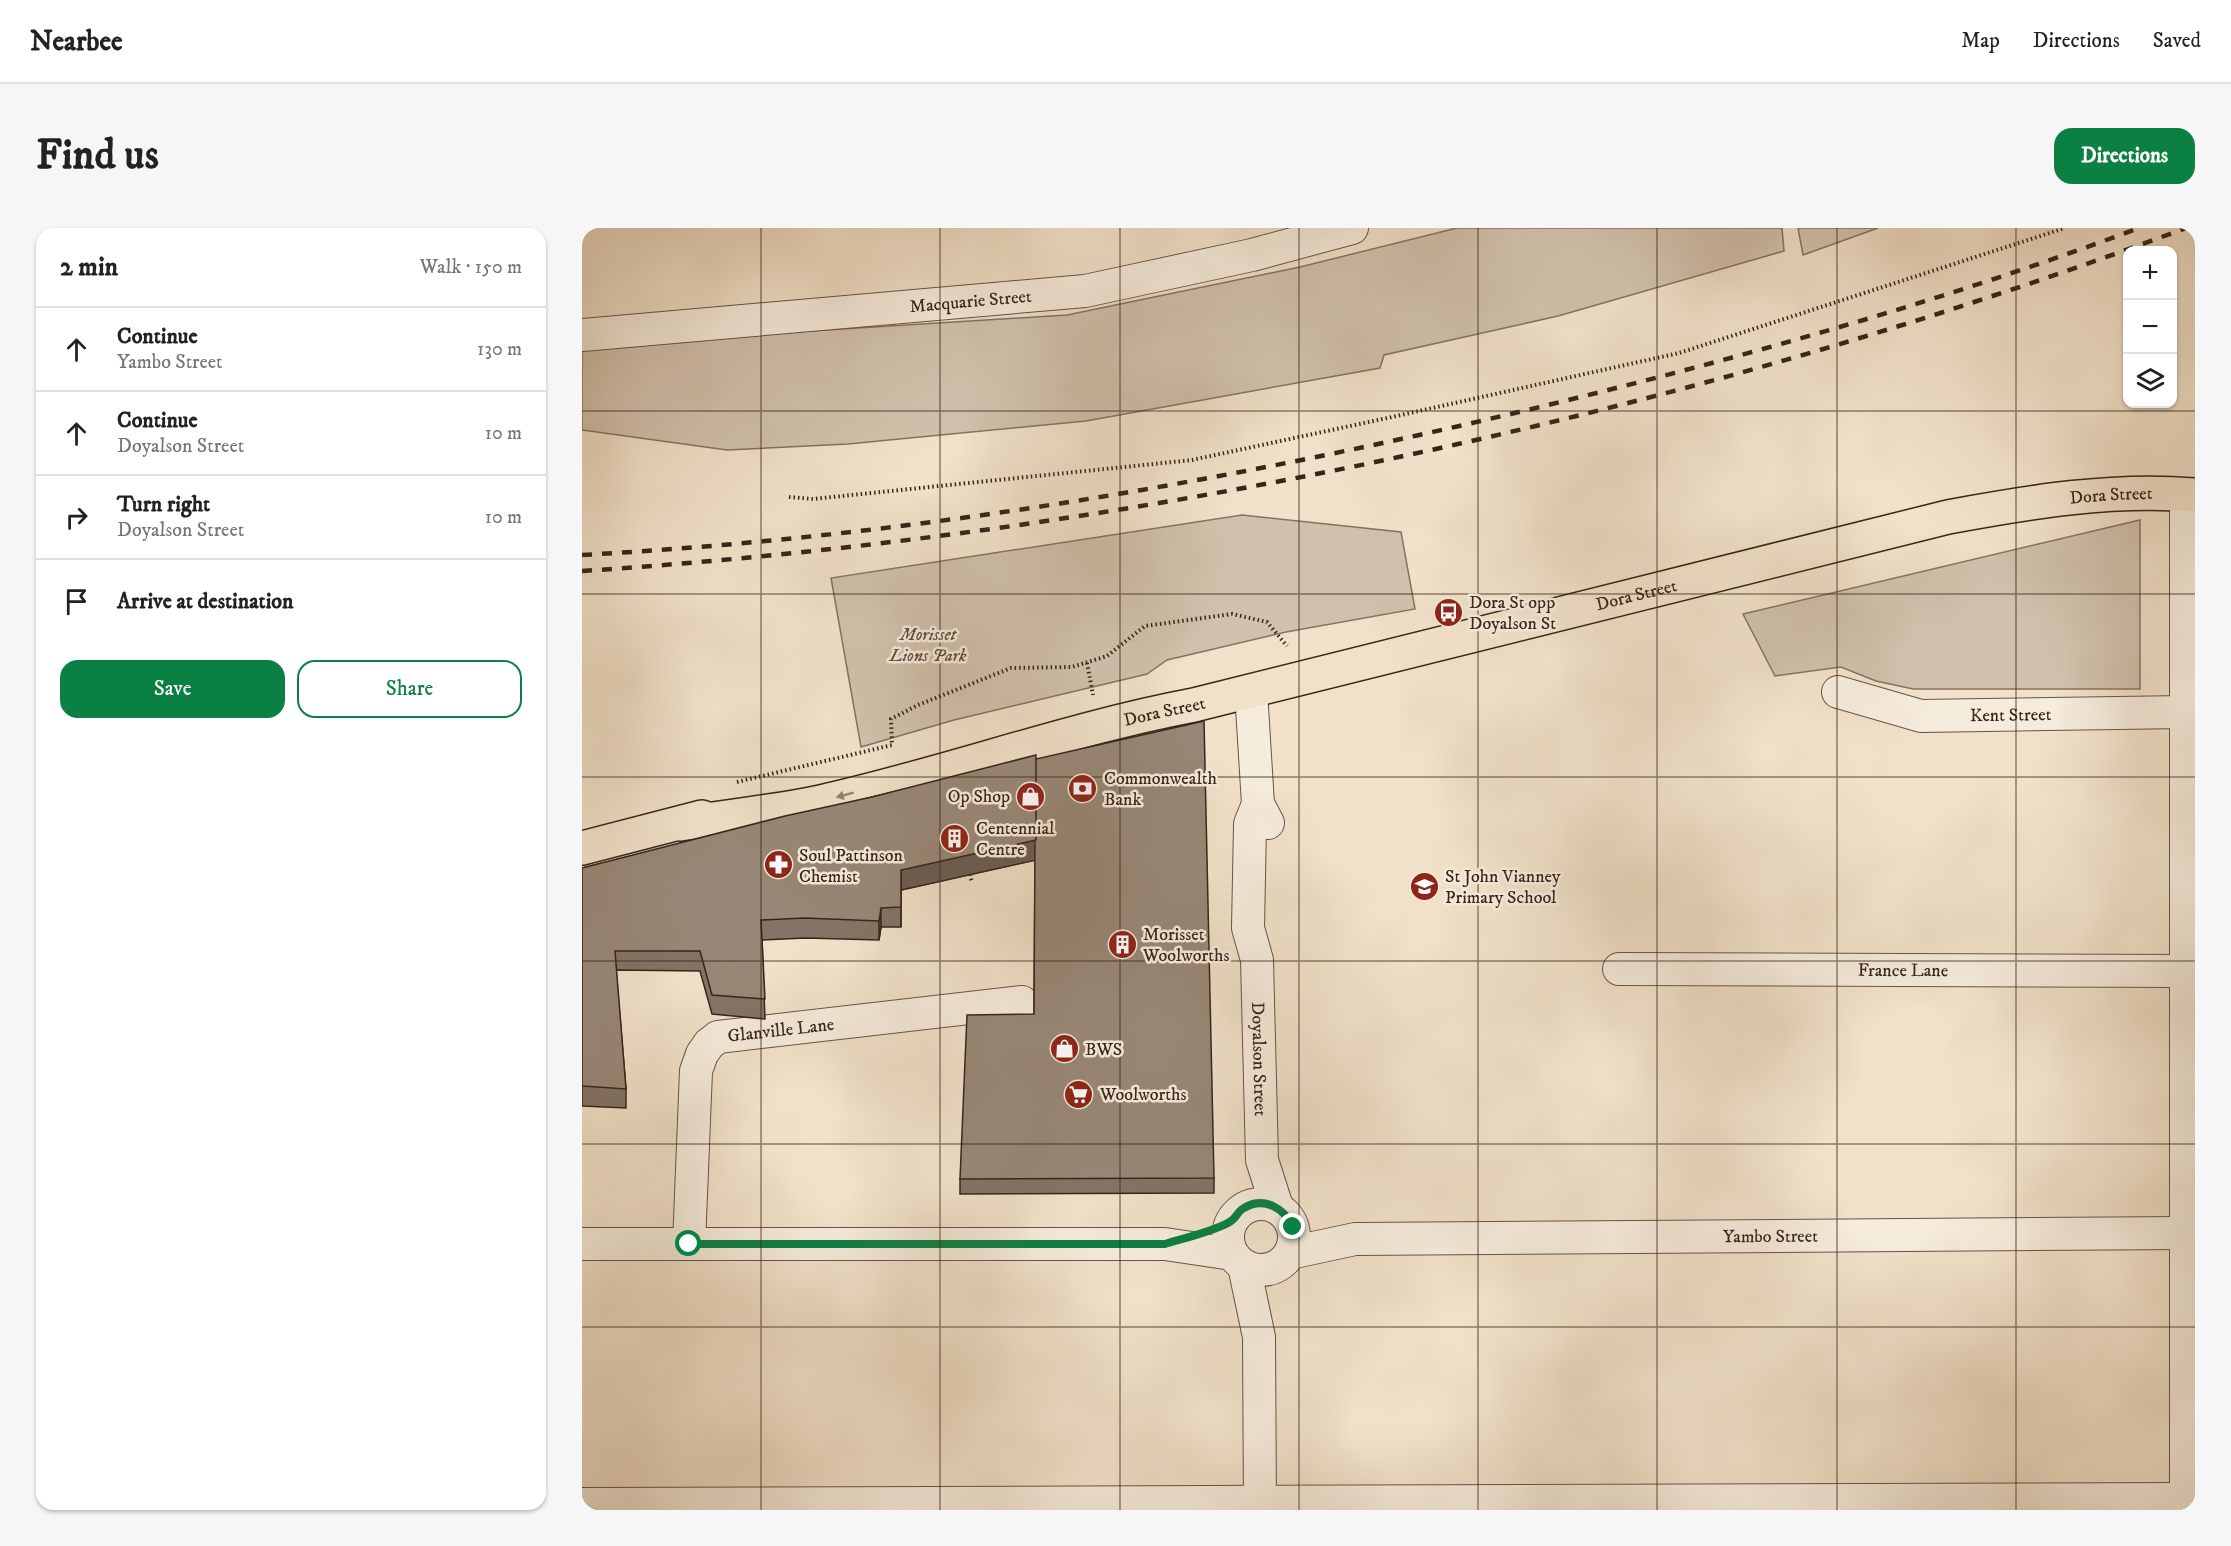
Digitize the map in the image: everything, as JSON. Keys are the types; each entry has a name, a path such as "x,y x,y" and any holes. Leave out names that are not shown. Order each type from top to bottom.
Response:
{"main road":[{"name":"Dora Street","path":"582,849 680,824 811,781 952,748 1083,729 1251,691 1948,517 2061,498 2127,494 2190,495"}],"street":[{"name":"Macquarie Street","path":"582,335 1084,291 1252,241 1352,228"},
{"path":"582,1504 2186,1505 2185,712 2190,495"},
{"name":"Doyalson Street","path":"1251,691 1258,804 1269,825 1268,929 1257,960 1262,1160 1294,1236 1284,1259 1259,1336"},
{"name":"Kent Street","path":"1838,692 1921,716 2185,712"},
{"name":"France Lane","path":"1619,969 2186,971"},
{"name":"Glanville Lane","path":"689,1244 696,1071 709,1044 718,1037 1022,1002"},
{"name":"Doyalson Street","path":"1260,1506 1259,1336 1238,1260 1227,1237 1262,1160"},
{"path":"1165,1244 1237,1215 1260,1203 1283,1213"},
{"name":"Yambo Street","path":"1283,1213 1355,1239"},
{"name":"Yambo Street","path":"1284,1259 1355,1239 2186,1233"},
{"path":"582,1244 1165,1244 1238,1260 1261,1270 1284,1259"}],"path":[{"path":"789,497 813,499 1192,460 1679,353 2065,228"},
{"path":"729,784 892,745 891,719 918,705 1011,668 1072,667 1087,663 1107,656 1145,626 1232,614 1267,622 1287,646"},
{"path":"1087,663 1093,695"},
{"path":"966,860 972,883"}],"green space":[{"path":"1457,228 1782,228 1784,251 1558,316 1384,355 1380,368 1086,421 848,444 727,450 582,430 582,350 715,337 1067,315 1300,267"},
{"path":"1798,228 1878,228 1803,255"},
{"name":"Morisset Lions Park","path":"1242,515 1401,532 1415,609 1286,632 1167,660 1147,674 954,720 861,747 831,578"},
{"path":"2140,520 2140,689 1913,689 1876,681 1841,667 1775,676 1743,614"}],"building":[{"name":"Morisset Woolworths","path":"1204,721 1214,1178 960,1179 967,1015 1034,1014 1036,759"},
{"path":"1036,755 1036,840 901,870 901,907 881,908 879,921 805,918 761,920 765,999 712,995 700,951 615,951 626,1089 582,1086 582,868"}],"railway":[{"path":"582,555 704,547 947,520 1189,482 1429,433 1698,367 1846,325 1993,279 2139,228"},
{"path":"582,571 786,554 990,529 1194,497 1396,458 1597,411 1796,357 1992,296 2186,228"}],"place":[{"name":"Dora St opp Doyalson St","path":"1448,612"},
{"name":"Commonwealth Bank","path":"1083,788"},
{"name":"Op Shop","path":"1031,796"},
{"name":"Centennial Centre","path":"955,838"},
{"name":"Soul Pattinson Chemist","path":"778,865"},
{"name":"St John Vianney Primary School","path":"1424,886"},
{"name":"Morisset Woolworths","path":"1122,944"},
{"name":"BWS","path":"1064,1049"},
{"name":"Woolworths","path":"1079,1094"}],"route":[{"path":"689,1244 1165,1244 1232,1221 1243,1209 1260,1203 1269,1204 1284,1212 1293,1227"}]}
